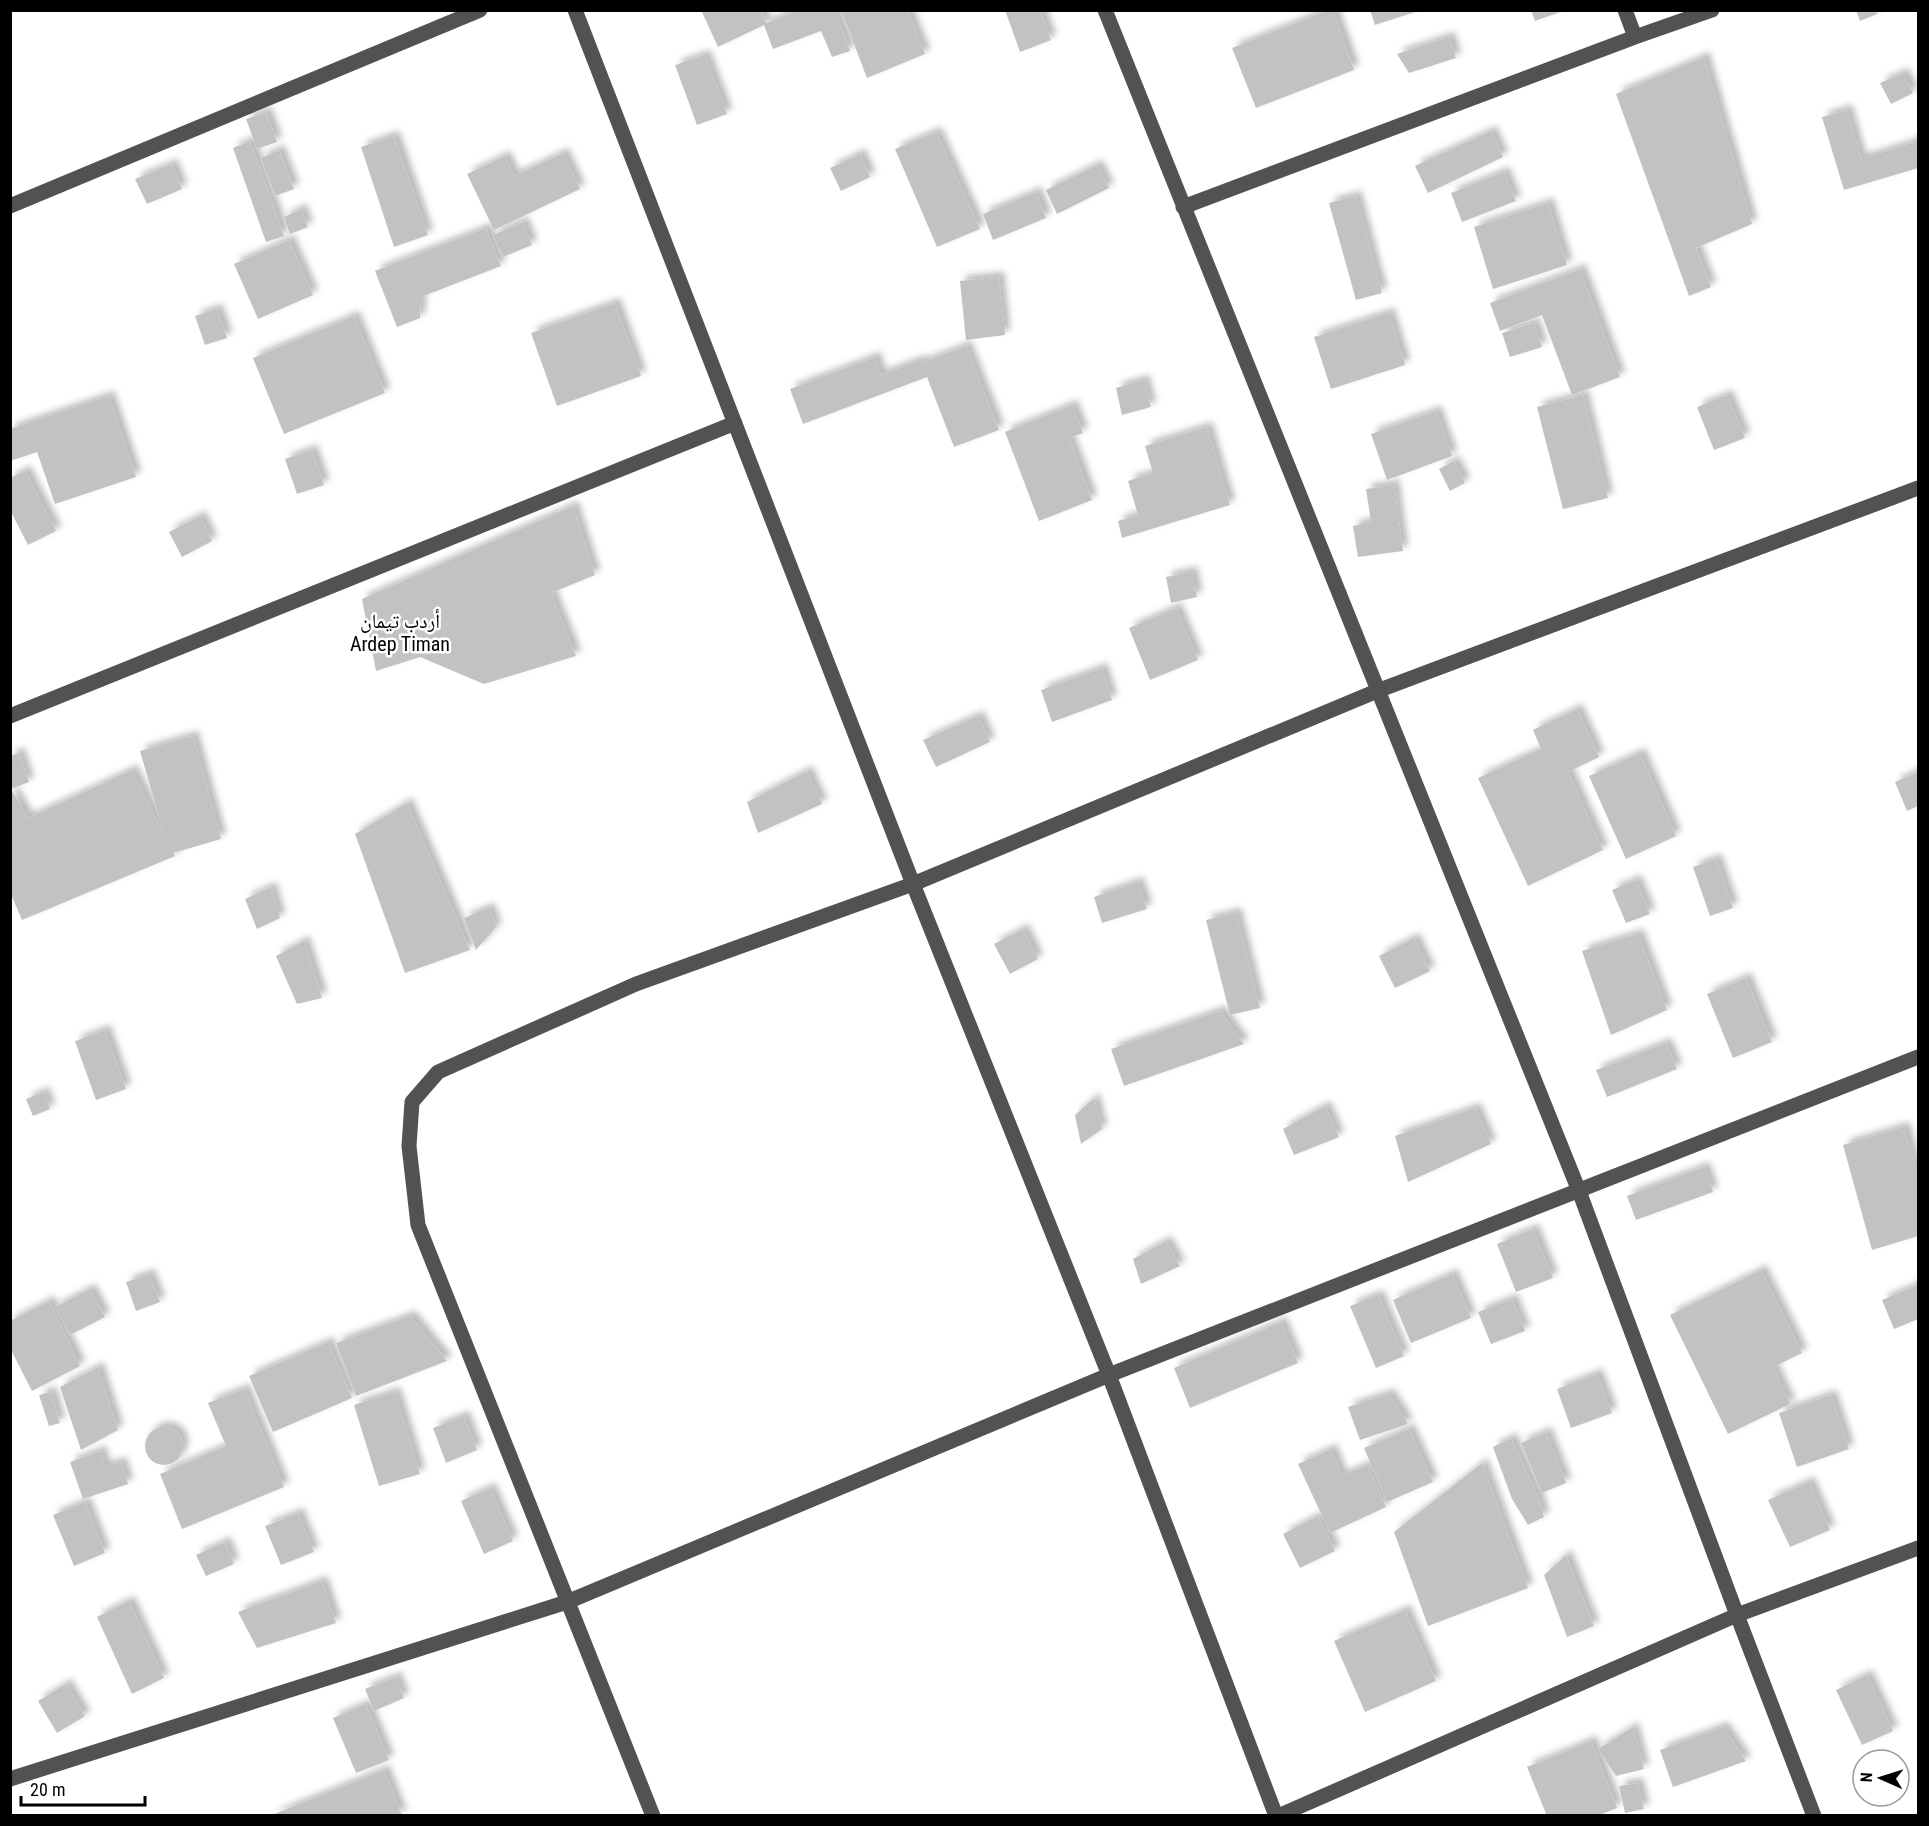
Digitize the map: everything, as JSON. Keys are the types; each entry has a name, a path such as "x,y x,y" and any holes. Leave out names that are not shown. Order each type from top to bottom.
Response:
{"street":[{"path":"10,206 480,10"},
{"path":"576,10 913,884 1110,1376 1277,1815 1737,1616 1918,1548"},
{"path":"1105,10 1579,1191 1737,1616 1814,1815"},
{"path":"1625,10 1635,37"},
{"path":"1183,207 1712,10"},
{"path":"10,716 735,423"},
{"path":"653,1815 418,1225 409,1146 412,1102 438,1072 636,984 913,884 1377,691 1918,488"},
{"path":"10,1779 567,1602 1110,1376 1918,1057"}],"building":[{"path":"701,10 761,10 766,23 798,10 835,10 850,51 832,57 821,31 773,49 764,25 718,47"},
{"path":"841,10 907,10 925,54 867,78"},
{"path":"1005,10 1040,10 1051,40 1020,52"},
{"path":"1333,10 1354,70 1256,108 1232,48"},
{"path":"1370,10 1418,10 1418,11 1375,25"},
{"path":"1531,10 1563,10 1563,11 1535,21"},
{"path":"1856,10 1876,10 1877,14 1860,21"},
{"path":"1449,37 1456,58 1409,73 1397,54"},
{"path":"705,55 727,114 697,125 675,65"},
{"path":"1704,57 1752,224 1696,248 1711,287 1689,296 1616,94"},
{"path":"1903,73 1913,93 1891,104 1880,83"},
{"path":"1847,110 1861,159 1918,141 1918,168 1844,190 1822,117"},
{"path":"266,112 277,142 257,149 246,119"},
{"path":"1491,131 1503,157 1428,193 1415,166"},
{"path":"936,132 980,229 937,247 895,149"},
{"path":"394,136 428,235 394,247 361,147"},
{"path":"250,141 284,236 266,242 233,148"},
{"path":"279,150 294,189 275,196 261,158"},
{"path":"563,153 580,189 494,230 467,174 505,156 514,176"},
{"path":"860,154 870,177 841,191 830,168"},
{"path":"172,164 182,189 147,204 135,179"},
{"path":"1097,165 1109,188 1057,214 1046,190"},
{"path":"1504,172 1516,201 1462,222 1451,193"},
{"path":"1036,192 1046,218 993,240 983,214"},
{"path":"1356,196 1382,293 1356,300 1329,203"},
{"path":"1548,203 1567,265 1493,289 1474,227"},
{"path":"301,209 308,227 290,234 284,217"},
{"path":"523,222 532,245 503,257 493,235"},
{"path":"486,228 501,266 421,297 420,318 397,327 375,271"},
{"path":"289,240 313,295 258,319 234,264"},
{"path":"1580,269 1620,377 1572,395 1542,315 1500,331 1490,303"},
{"path":"999,277 1005,335 966,340 960,281"},
{"path":"615,303 641,376 557,406 531,333"},
{"path":"217,309 227,338 205,345 195,316"},
{"path":"1389,313 1405,365 1331,389 1314,337"},
{"path":"354,316 385,393 284,434 253,358"},
{"path":"1534,323 1542,347 1510,357 1502,333"},
{"path":"966,346 999,430 954,447 927,377 803,424 790,389 875,357 881,375"},
{"path":"1144,380 1151,407 1122,415 1116,388"},
{"path":"1583,395 1608,498 1563,509 1537,407"},
{"path":"1727,395 1745,438 1714,450 1697,407"},
{"path":"109,396 136,477 55,504 37,452 10,461 10,429"},
{"path":"1072,405 1083,433 1069,438 1092,500 1039,521 1005,432"},
{"path":"1436,411 1452,456 1387,480 1371,434"},
{"path":"1207,427 1230,505 1122,538 1118,521 1138,515 1128,481 1153,473 1145,446"},
{"path":"312,450 324,485 297,494 285,459"},
{"path":"1454,461 1465,483 1450,491 1439,469"},
{"path":"25,471 56,531 28,545 10,510 10,478"},
{"path":"1394,485 1403,551 1358,557 1353,526 1371,522 1366,489"},
{"path":"573,506 595,575 551,593 576,656 484,684 420,657 376,671 362,599"},
{"path":"200,516 212,541 182,557 169,532"},
{"path":"1192,572 1197,597 1171,603 1166,577"},
{"path":"1176,608 1198,660 1150,680 1129,628"},
{"path":"1102,668 1112,700 1052,722 1041,690"},
{"path":"1577,709 1599,757 1568,772 1603,850 1528,886 1478,778 1541,749 1533,730"},
{"path":"978,716 990,742 936,767 923,740"},
{"path":"193,736 221,839 173,853 175,856 22,920 10,892 10,756 19,753 29,782 11,789 28,818 132,770 164,834 140,751"},
{"path":"1640,753 1676,836 1626,859 1589,776"},
{"path":"807,771 822,804 758,833 747,802"},
{"path":"1918,772 1918,806 1907,811 1895,782"},
{"path":"407,803 470,950 405,973 355,834"},
{"path":"1716,859 1733,908 1710,916 1693,867"},
{"path":"1636,880 1650,914 1626,923 1612,890"},
{"path":"1138,882 1147,909 1102,923 1094,897"},
{"path":"271,887 280,918 257,929 245,899"},
{"path":"489,908 496,927 476,950 464,918"},
{"path":"1236,913 1260,1008 1230,1015 1206,920"},
{"path":"1023,929 1038,959 1010,974 994,944"},
{"path":"1638,934 1667,1010 1611,1035 1582,951"},
{"path":"1414,938 1430,971 1395,988 1379,956"},
{"path":"304,941 322,998 297,1004 276,956"},
{"path":"1746,978 1772,1042 1733,1058 1707,994"},
{"path":"1220,1011 1244,1044 1124,1086 1111,1049"},
{"path":"105,1030 126,1089 96,1100 75,1041"},
{"path":"1666,1043 1677,1069 1607,1097 1596,1070"},
{"path":"44,1092 50,1109 33,1116 26,1099"},
{"path":"1094,1098 1102,1129 1081,1144 1075,1115"},
{"path":"1325,1106 1339,1137 1294,1155 1283,1129"},
{"path":"1475,1108 1491,1144 1408,1182 1395,1136"},
{"path":"1904,1127 1918,1177 1918,1236 1872,1250 1843,1145"},
{"path":"1704,1167 1713,1192 1636,1220 1627,1196"},
{"path":"1533,1229 1553,1278 1516,1292 1497,1244"},
{"path":"1166,1241 1180,1266 1141,1284 1133,1259"},
{"path":"1761,1270 1802,1353 1773,1367 1790,1404 1728,1434 1670,1315"},
{"path":"149,1274 160,1302 136,1311 126,1282"},
{"path":"1452,1274 1471,1318 1411,1343 1393,1300"},
{"path":"1918,1285 1918,1319 1894,1329 1882,1300"},
{"path":"90,1289 105,1317 70,1335 55,1307"},
{"path":"1378,1295 1404,1356 1376,1368 1350,1306"},
{"path":"1512,1299 1525,1331 1491,1344 1478,1312"},
{"path":"49,1301 80,1366 32,1391 10,1348 10,1321"},
{"path":"410,1316 447,1361 356,1396 336,1343"},
{"path":"1281,1322 1298,1363 1190,1408 1174,1368"},
{"path":"328,1342 352,1398 273,1432 249,1376"},
{"path":"98,1367 118,1430 81,1450 60,1387"},
{"path":"1597,1374 1612,1413 1571,1428 1557,1389"},
{"path":"244,1389 284,1487 182,1529 160,1474 226,1446 208,1403"},
{"path":"51,1392 60,1423 49,1426 39,1395"},
{"path":"395,1392 420,1474 379,1486 354,1405"},
{"path":"1389,1394 1408,1424 1360,1440 1348,1407"},
{"path":"1831,1395 1849,1449 1797,1467 1779,1413"},
{"path":"464,1416 477,1450 446,1463 433,1428"},
{"path":"164,1427 171,1428 177,1433 182,1439 182,1453 177,1459 171,1464 164,1465 157,1464 151,1459 146,1453 145,1446 146,1439 151,1433 157,1428"},
{"path":"1409,1429 1433,1482 1387,1502 1364,1448"},
{"path":"1546,1432 1566,1483 1542,1493 1521,1443"},
{"path":"1511,1438 1539,1499 1544,1517 1528,1525 1512,1499 1493,1447"},
{"path":"1331,1449 1342,1476 1367,1465 1386,1507 1330,1533 1298,1464"},
{"path":"101,1451 105,1467 121,1462 128,1484 83,1499 70,1462"},
{"path":"1482,1463 1528,1588 1428,1626 1394,1532"},
{"path":"1809,1482 1830,1530 1790,1547 1768,1500"},
{"path":"490,1488 513,1541 484,1554 461,1501"},
{"path":"85,1502 105,1553 74,1566 53,1515"},
{"path":"298,1513 314,1552 281,1565 265,1526"},
{"path":"1318,1516 1335,1551 1300,1568 1283,1534"},
{"path":"225,1542 234,1564 206,1576 196,1555"},
{"path":"1566,1555 1594,1626 1567,1637 1544,1575"},
{"path":"322,1581 336,1623 257,1648 238,1612"},
{"path":"129,1601 164,1678 132,1694 97,1617"},
{"path":"1405,1610 1436,1681 1365,1712 1334,1641"},
{"path":"1867,1675 1893,1731 1862,1745 1836,1690"},
{"path":"396,1677 404,1698 374,1711 365,1689"},
{"path":"66,1684 85,1716 57,1733 38,1701"},
{"path":"366,1704 389,1760 356,1773 333,1718"},
{"path":"1633,1727 1644,1769 1616,1776 1598,1749"},
{"path":"1723,1727 1746,1761 1673,1787 1660,1750"},
{"path":"1591,1741 1617,1808 1597,1816 1547,1816 1527,1767"},
{"path":"384,1770 402,1816 272,1816 272,1815"},
{"path":"1638,1783 1644,1809 1625,1813 1619,1786"}],"district":[{"name":"أردب تيمان Ardep Timan","path":"400,632"}]}
